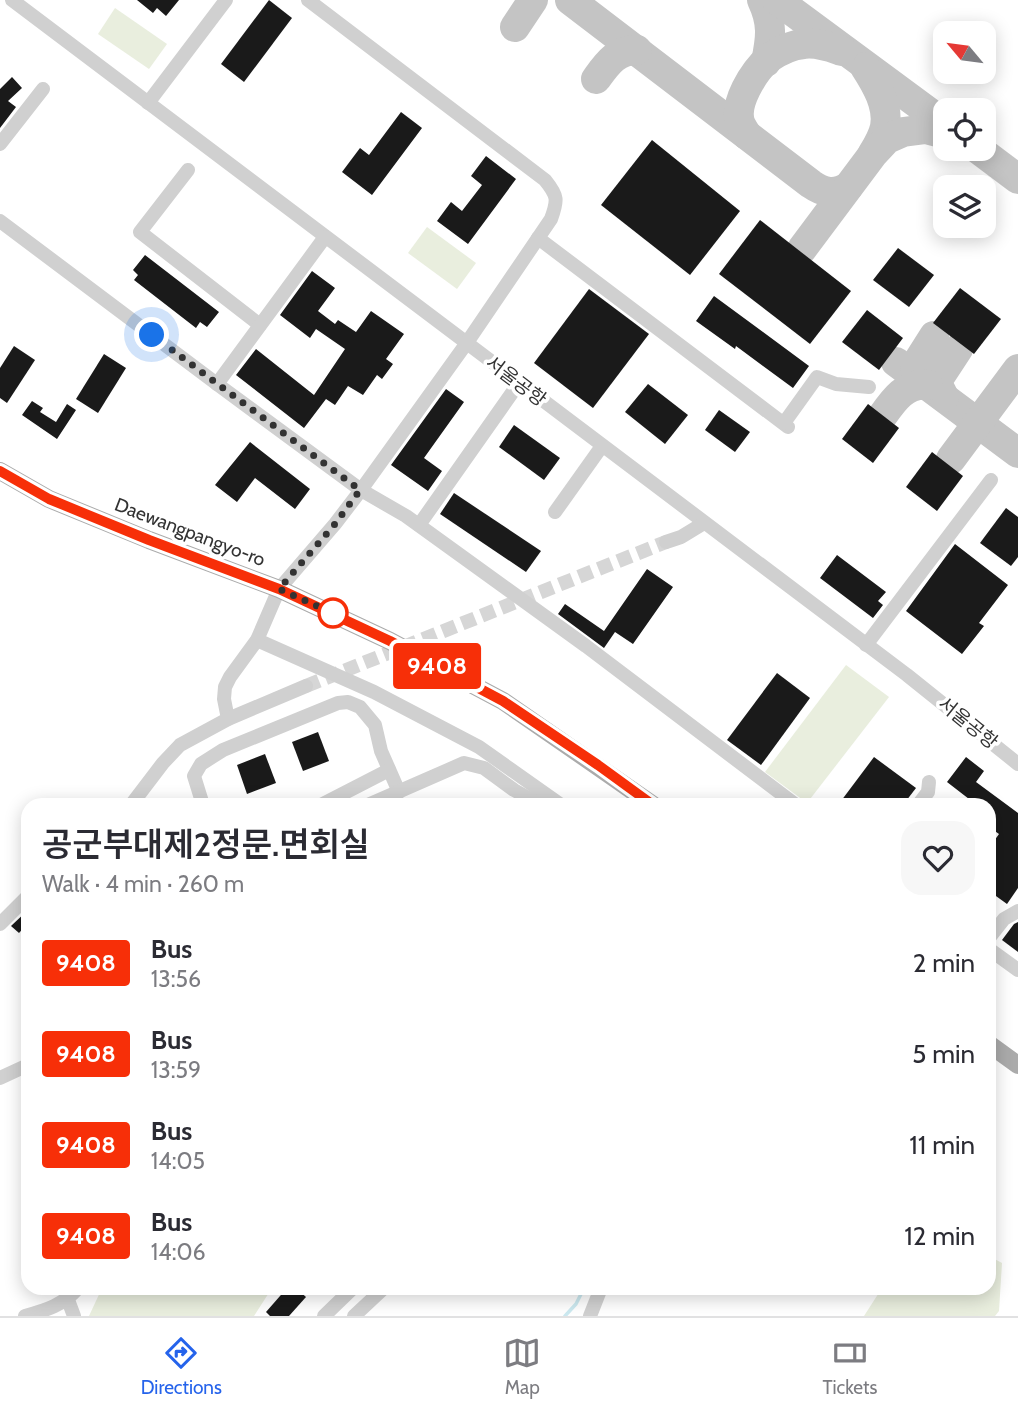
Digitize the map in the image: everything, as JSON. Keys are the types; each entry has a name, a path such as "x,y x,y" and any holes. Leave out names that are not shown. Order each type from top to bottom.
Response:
{"main road":[{"name":"Daewangpangyo-ro","path":"0,471 49,499 279,589 390,641 503,701 643,798"},
{"path":"996,1054 1018,1065"}],"street":[{"name":"서울공항","path":"12,0 947,706 1018,764"},
{"path":"148,103 226,0"},
{"path":"228,719 224,699 226,687 230,677 257,640 279,589 335,524 466,344 551,219 557,204 555,191 545,180 308,0"},
{"path":"0,144 43,89"},
{"path":"188,170 140,232 260,325"},
{"path":"0,221 360,490 419,525 586,646 787,798"},
{"path":"217,384 325,237"},
{"path":"538,237 786,425 817,377 836,383 869,387"},
{"path":"419,525 519,383"},
{"path":"555,512 602,446"},
{"path":"866,645 991,480"},
{"path":"666,542 681,537 704,523"},
{"path":"257,640 374,692 469,741 551,798"},
{"path":"136,798 163,762 180,745 228,719 306,687"},
{"path":"201,798 194,776 201,764 223,750 338,703 348,702 360,707 375,725 381,751 399,792"},
{"path":"385,798 464,763 484,768 528,798"},
{"path":"335,798 389,770"},
{"path":"923,798 928,792 929,782"},
{"path":"0,924 21,903"},
{"path":"996,929 1004,919 1018,911"},
{"path":"996,954 1018,970"},
{"path":"0,1078 21,1068"},
{"path":"24,1316 47,1310 68,1300 72,1295"},
{"path":"324,1316 346,1295"},
{"path":"354,1316 376,1295"},
{"path":"590,1316 598,1295"},
{"path":"68,1300 74,1316"}],"green space":[{"path":"115,8 167,44 149,69 98,34"},
{"path":"427,227 476,263 457,289 408,253"},
{"path":"846,665 889,697 811,798 800,798 765,772"},
{"path":"996,1260 1002,1263 999,1311 995,1316 864,1316 878,1295 996,1295"},
{"path":"99,1295 268,1295 254,1316 89,1316"}],"building":[{"path":"137,0 179,0 166,16 157,8 153,13"},
{"path":"269,0 292,18 244,82 221,64"},
{"path":"12,77 22,88 8,101 16,107 0,128 0,89"},
{"path":"401,112 422,128 372,195 342,172 360,148 369,155"},
{"path":"652,140 740,211 690,275 601,205"},
{"path":"486,156 516,179 468,244 437,221 451,202 462,211 482,185 471,176"},
{"path":"760,220 851,291 810,344 719,274"},
{"path":"898,248 934,275 909,307 873,280"},
{"path":"145,255 219,312 207,327 200,322 196,328 134,280 138,275 133,270"},
{"path":"312,271 335,288 318,311 335,324 338,320 356,332 371,311 404,334 386,359 393,364 382,379 377,375 363,395 348,386 335,405 326,399 304,428 236,375 256,349 314,395 345,349 316,329 310,338 280,315"},
{"path":"960,288 1001,319 974,354 933,323"},
{"path":"589,289 649,334 593,408 534,363"},
{"path":"714,296 809,366 793,388 736,346 735,349 696,321"},
{"path":"867,310 903,338 879,370 842,342"},
{"path":"14,346 35,360 7,403 0,398 0,368"},
{"path":"104,354 126,368 98,413 76,399"},
{"path":"648,384 688,415 665,444 625,412"},
{"path":"446,389 464,402 424,458 442,471 428,491 391,465"},
{"path":"32,401 43,408 40,412 56,422 67,404 76,410 57,439 22,415"},
{"path":"868,404 899,428 873,463 842,439"},
{"path":"719,410 750,432 735,452 705,430"},
{"path":"514,425 560,458 544,480 499,447"},
{"path":"250,442 310,489 295,509 255,478 237,502 215,485"},
{"path":"932,452 963,476 937,511 906,487"},
{"path":"454,493 541,551 526,572 440,514"},
{"path":"1006,508 1018,517 1018,557 1011,566 980,543"},
{"path":"955,544 1008,585 979,623 984,626 962,654 906,611"},
{"path":"837,555 886,592 878,601 883,605 873,618 820,578"},
{"path":"647,569 673,587 633,644 615,632 604,648 558,614 565,604 604,631"},
{"path":"777,673 810,698 761,765 727,740"},
{"path":"318,732 329,761 303,771 292,742"},
{"path":"265,754 276,783 247,794 237,765"},
{"path":"874,757 916,788 908,798 843,798"},
{"path":"966,757 984,771 976,782 1018,813 1018,888 1007,904 996,896 996,838 999,834 996,832 996,798 968,798 947,782"},
{"path":"21,917 19,933 11,926"},
{"path":"1018,922 1018,952 1002,940"},
{"path":"281,1295 306,1297 289,1316 270,1316 266,1312"}],"waterway":[{"path":"565,1316 580,1295"}],"taxiway":[{"path":"515,27 533,0"},
{"path":"570,0 811,184 829,192 848,187"},
{"path":"762,0 770,31 766,62"},
{"path":"777,0 933,115"},
{"path":"747,135 741,125 739,108 751,80 769,58 804,44 819,44 842,51"},
{"path":"596,79 618,55 637,50"},
{"path":"865,67 877,88 886,119 873,153"},
{"path":"802,249 887,139 903,132 926,129 933,131"},
{"path":"994,161 1018,179"},
{"path":"919,378 915,366 934,336"},
{"path":"944,397 938,385 939,378 958,349"},
{"path":"896,362 1018,453"},
{"path":"951,459 1018,369"},
{"path":"876,425 904,391 911,387 928,385"}],"tunnel":[{"path":"306,686 666,542"}],"bus line":[{"name":"9408","path":"0,471 49,499 309,601 390,641 503,701 643,798"}],"route":[{"path":"152,335 360,490 335,524 279,589 333,613"}]}
